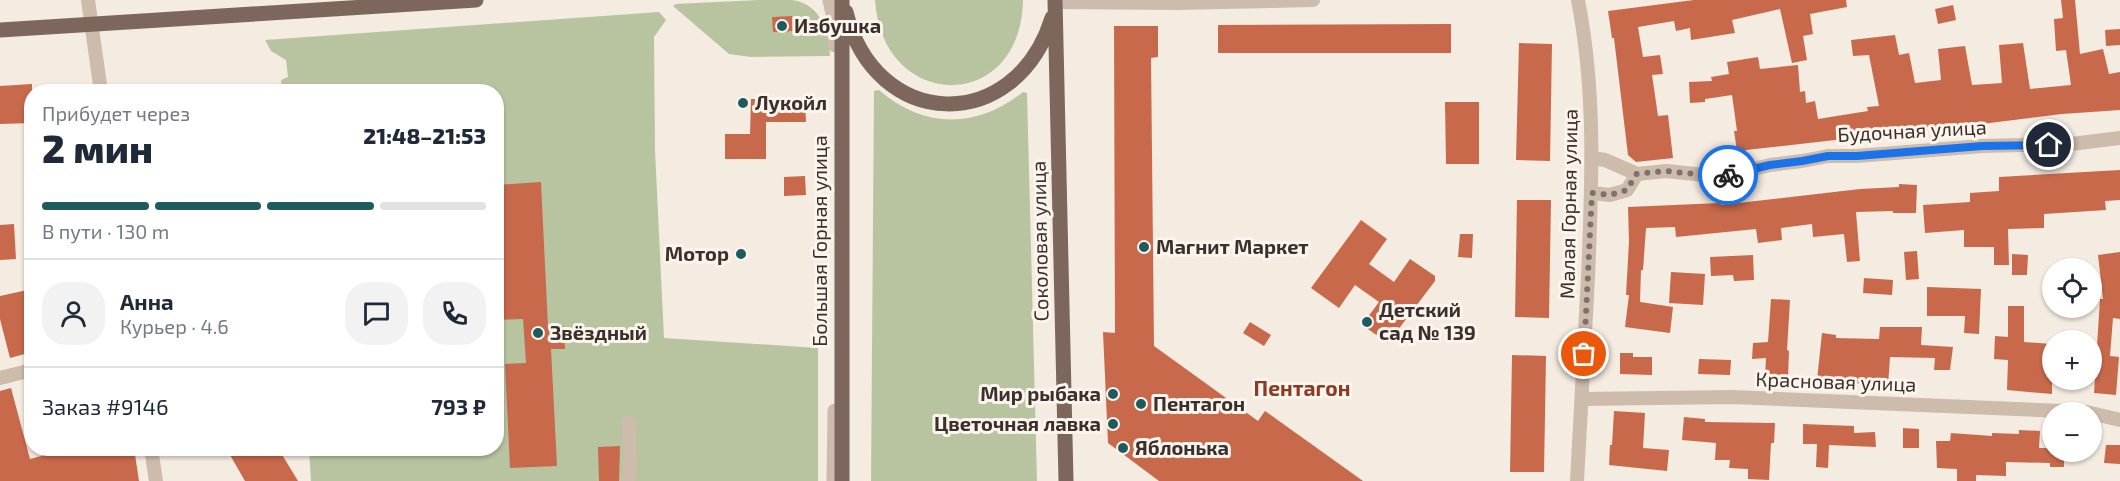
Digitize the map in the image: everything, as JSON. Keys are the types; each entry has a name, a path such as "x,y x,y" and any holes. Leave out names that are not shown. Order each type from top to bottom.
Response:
{"main road":[{"path":"0,30 476,0"},
{"path":"843,0 854,35 874,67 890,83 913,98 949,105 975,101 999,91 1022,73 1038,53 1052,19 1055,1"},
{"name":"Большая Горная улица","path":"842,481 843,0"},
{"name":"Соколовая улица","path":"1055,1 1066,481"}],"street":[{"path":"88,0 100,84"},
{"path":"830,0 834,18 836,70 834,481"},
{"path":"1055,1 1177,3 1313,0"},
{"name":"Малая Горная улица","path":"1577,481 1592,193 1591,82 1578,0"},
{"name":"Будочная улица","path":"1636,174 1666,171 1715,176 1828,156 1857,156 1982,146 2071,144 2120,138"},
{"path":"1592,158 1605,160 1636,174 1627,190 1610,195 1592,193"},
{"path":"0,378 24,372"},
{"name":"Красновая улица","path":"1583,399 1732,397 2042,411"},
{"name":"Красновая улица","path":"2102,416 2120,420"},
{"path":"628,481 630,471 629,423"},
{"path":"152,456 156,481"}],"green space":[{"path":"792,0 810,7 822,20 828,37 830,56 751,57 729,54 673,6"},
{"path":"875,0 1023,0 1016,38 1000,64 977,80 951,85 924,80 901,63 883,37"},
{"path":"659,12 666,20 654,37 655,150 664,338 818,348 818,481 311,481 309,456 504,456 504,84 281,84 281,80 288,77 286,60 271,51 265,40"},
{"path":"879,90 896,103 914,112 932,118 951,120 987,113 1023,92 1027,93 1037,481 871,481 874,91"}],"building":[{"path":"1694,0 1846,0 1847,7 1810,14 1813,34 1803,36 1807,60 1792,63 1780,9 1732,20 1735,33 1691,40 1690,28 1676,31 1674,21 1638,27 1643,57 1660,55 1663,74 1652,75 1658,116 1668,115 1673,158 1636,162 1628,155 1614,38 1612,38 1608,11"},
{"path":"2061,0 2075,0 2080,54 2103,49 2109,74 2120,72 2120,110 2062,114 1933,130 1932,127 1844,141 1844,139 1737,151 1732,95 1705,99 1705,102 1690,103 1689,82 1712,81 1711,77 1729,74 1727,62 1758,57 1760,69 1798,65 1800,92 1805,91 1806,103 1815,101 1818,119 1868,111 1867,107 1879,106 1869,55 1853,56 1851,40 1895,35 1899,55 1909,53 1915,83 1941,80 1938,49 1965,46 1972,85 2002,83 1999,45 2023,43 2030,89 2071,85 2066,50 2056,51 2054,19 2063,18"},
{"path":"1953,5 1956,20 1938,24 1935,9"},
{"path":"792,16 793,31 773,32 772,17"},
{"path":"1451,24 1451,53 1218,53 1218,25"},
{"path":"1114,26 1158,26 1158,57 1151,58 1154,346 1258,421 1265,411 1363,481 1159,481 1108,443 1103,332 1115,333"},
{"path":"2120,29 2120,45 2106,46 2105,30"},
{"path":"1519,43 1552,44 1550,161 1516,160"},
{"path":"24,84 24,123 0,124 0,86"},
{"path":"751,99 805,100 806,122 766,122 766,159 725,159 725,134 750,134"},
{"path":"1445,102 1479,102 1479,164 1446,164"},
{"path":"2120,170 2120,200 2105,201 2106,210 2044,214 2044,228 2008,229 2009,265 1994,265 1994,247 1964,247 1964,230 1925,233 1923,205 1970,202 1970,193 1999,191 1999,177"},
{"path":"805,176 806,195 784,196 784,177"},
{"path":"541,182 548,327 564,326 565,349 551,349 557,466 510,468 505,364 526,363 523,319 504,320 504,184"},
{"path":"1899,184 1917,185 1916,213 1856,212 1860,261 1847,262 1844,234 1813,237 1812,224 1781,228 1782,240 1758,243 1756,229 1676,237 1675,227 1646,228 1640,302 1673,307 1670,333 1625,327 1629,295 1626,295 1628,207 1720,203 1721,205 1860,189 1899,187"},
{"path":"1517,200 1551,200 1549,318 1515,317"},
{"path":"1361,220 1387,239 1369,264 1394,282 1410,259 1435,276 1435,281 1388,343 1362,325 1379,302 1355,285 1339,308 1311,288"},
{"path":"14,224 16,259 0,260 0,225"},
{"path":"1460,234 1473,234 1472,258 1458,257"},
{"path":"1917,251 1919,279 1906,280 1904,252"},
{"path":"2120,252 2120,319 2113,318 2110,356 2119,357 2116,395 2094,393 2094,390 2102,390 2102,330 2098,330 2099,318 2102,318 2102,258 2098,258 2098,255"},
{"path":"2012,254 2028,255 2027,275 2012,275"},
{"path":"1753,255 1754,280 1734,281 1733,275 1711,276 1710,257"},
{"path":"1671,272 1705,274 1703,305 1669,303"},
{"path":"1864,278 1893,280 1892,295 1863,293"},
{"path":"1927,287 1981,289 1979,334 1964,333 1965,316 1927,316"},
{"path":"24,291 24,354 10,358 0,319 0,296"},
{"path":"1771,299 1790,300 1788,378 1765,377 1766,358 1752,359 1753,343 1768,342"},
{"path":"2008,306 2024,306 2024,342 2042,343 2042,390 2052,390 2052,394 2007,390 2008,360 1994,359 1995,336 2008,337"},
{"path":"1250,322 1271,335 1264,346 1243,333"},
{"path":"1880,327 1922,327 1921,345 1953,347 1950,370 1934,370 1935,358 1890,357 1888,386 1817,380 1822,333 1836,335 1836,338 1879,339"},
{"path":"1620,353 1633,353 1633,357 1652,357 1652,375 1620,374"},
{"path":"1512,355 1546,356 1544,472 1510,472"},
{"path":"1699,359 1731,360 1730,375 1698,374"},
{"path":"11,388 24,437 24,456 29,456 30,459 41,456 135,456 139,481 0,481 0,391"},
{"path":"1614,411 1645,413 1643,448 1669,450 1667,471 1609,465"},
{"path":"1684,417 1705,419 1705,422 1775,423 1774,443 1771,443 1769,480 1748,479 1748,469 1729,468 1730,460 1715,460 1716,443 1682,440"},
{"path":"1803,424 1854,426 1854,433 1875,432 1876,447 1829,445 1828,468 1816,467 1817,444 1803,444"},
{"path":"1903,428 1919,429 1919,448 1903,448"},
{"path":"2019,430 2040,431 2039,448 2042,448 2042,462 2064,462 2064,467 2050,467 2050,463 2006,462 2006,476 1976,475 1976,481 1957,481 1957,469 1937,468 1936,441 1950,441 1951,433 1992,436 1992,433 2019,434"},
{"path":"2106,445 2120,445 2120,464 2104,463"},
{"path":"620,446 619,481 599,481 598,447"},
{"path":"231,456 283,456 298,481 245,481"}],"way so far":[{"path":"1584,354 1592,193 1610,195 1627,190 1636,174 1666,171 1715,176 1728,175"}],"place":[{"name":"Избушка","path":"782,26"},
{"name":"Лукойл","path":"743,103"},
{"name":"Магнит Маркет","path":"1144,247"},
{"name":"Мотор","path":"741,254"},
{"name":"Детский сад № 139","path":"1367,322"},
{"name":"Звёздный","path":"538,333"},
{"name":"Мир рыбака","path":"1113,394"},
{"name":"Пентагон","path":"1141,404"},
{"name":"Цветочная лавка","path":"1113,424"},
{"name":"Яблонька","path":"1123,448"}],"district":[{"name":"Пентагон","path":"1302,389"}],"route":[{"path":"1728,175 1770,165 1828,156 1857,156 1982,146 2049,145"}]}
